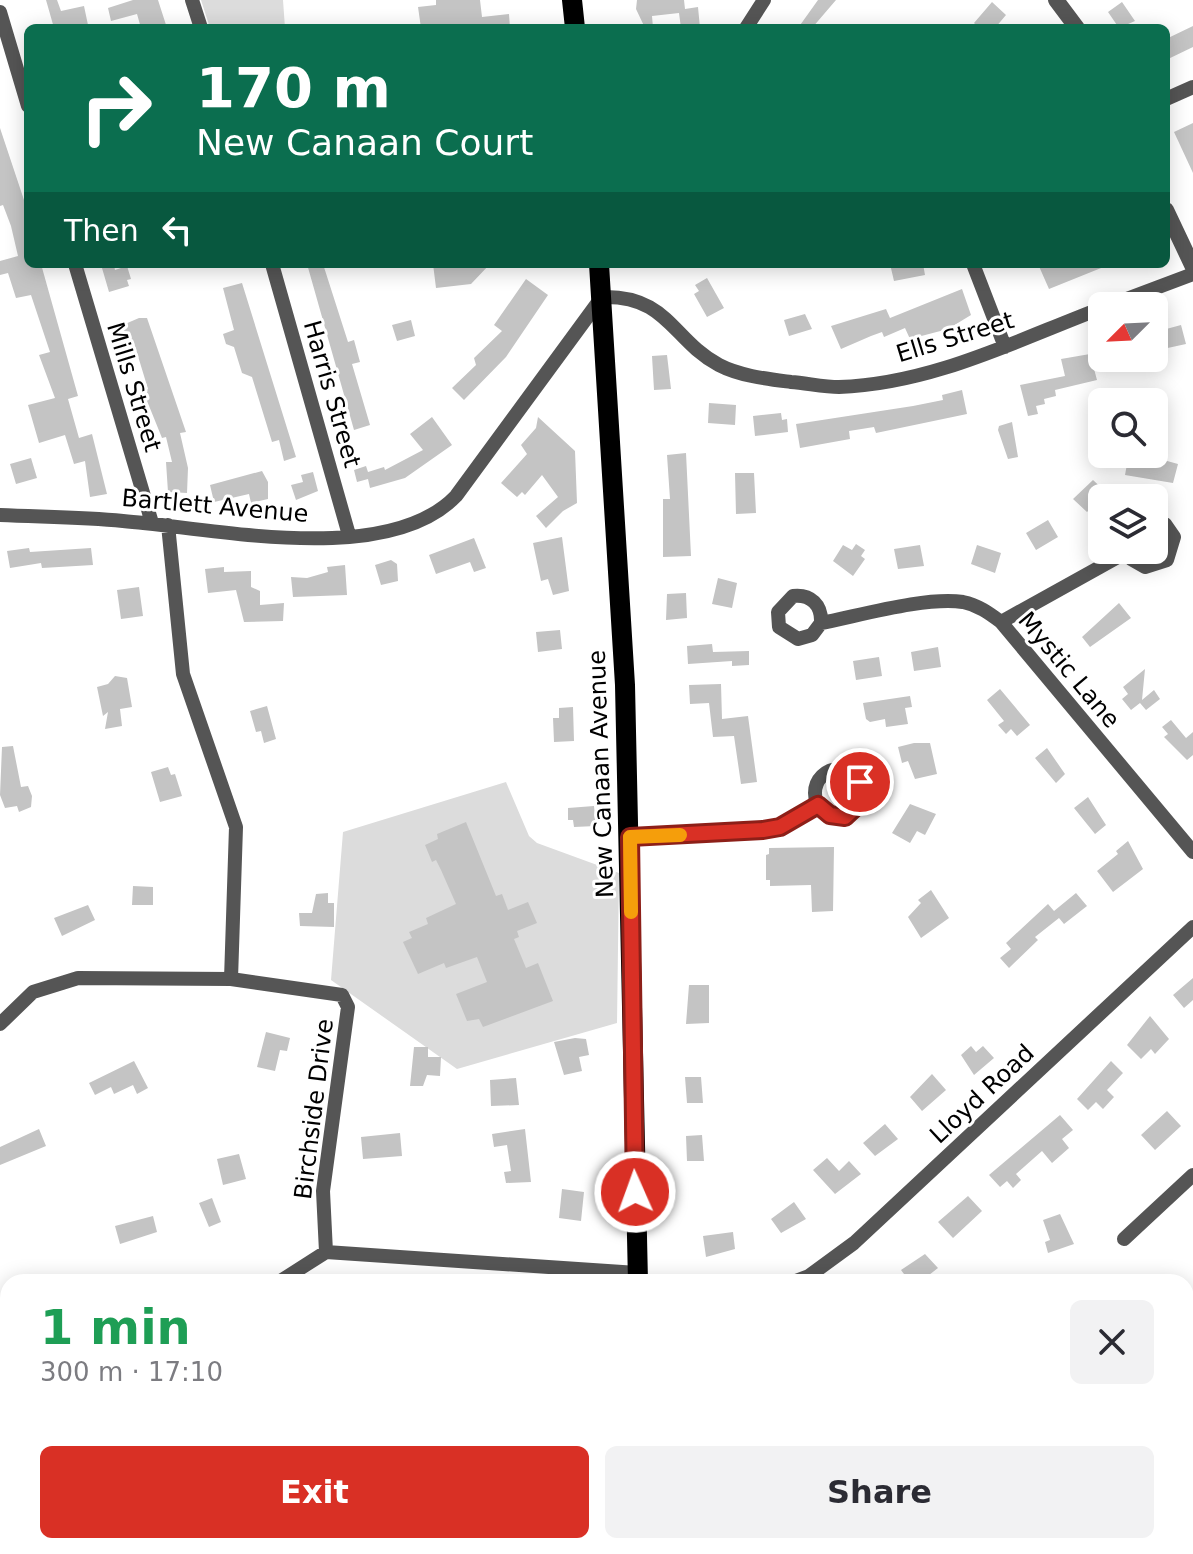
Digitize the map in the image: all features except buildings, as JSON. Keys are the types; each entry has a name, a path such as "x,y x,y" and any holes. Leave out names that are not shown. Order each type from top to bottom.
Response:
{"main road":[{"path":"572,0 575,24"},
{"name":"New Canaan Avenue","path":"599,268 618,535 630,837 638,1274"}],"street":[{"path":"192,0 200,24"},
{"path":"749,24 764,0"},
{"path":"1056,0 1074,24"},
{"path":"0,12 24,93"},
{"path":"1170,97 1193,87"},
{"path":"1170,218 1193,267"},
{"name":"Mills Street","path":"76,268 152,523"},
{"name":"Harris Street","path":"273,268 349,535"},
{"path":"975,268 1005,347"},
{"path":"1145,292 1193,274"},
{"name":"Ells Street","path":"602,297 626,296 651,307 719,365 760,378 838,387 922,375 1005,347 1088,314"},
{"name":"Bartlett Avenue","path":"0,515 152,523 250,536 349,535 416,524 450,502 602,297"},
{"path":"168,525 183,674 236,827 231,979"},
{"path":"1168,528 1174,537 1168,557"},
{"path":"1001,622 1104,564"},
{"name":"Mystic Lane","path":"821,623 930,603 960,602 979,607 1001,622 1193,852"},
{"path":"630,837 763,830 780,827 818,805"},
{"name":"Lloyd Road","path":"812,1274 854,1243 1193,927"},
{"name":"Birchside Drive","path":"0,1024 33,992 78,978 231,979 342,995 348,1007 323,1191 326,1252"},
{"path":"1124,1239 1193,1175"},
{"path":"292,1274 326,1252 590,1274"}],"shaded area":[{"path":"201,0 283,0 285,24 209,24"},
{"path":"506,782 529,836 537,843 619,873 617,1023 457,1069 331,980 343,832"}],"slow traffic":[{"path":"631,912 630,837 680,835"}],"route":[{"path":"635,1192 630,837 763,830 780,827 818,805 830,815 845,817 859,807 863,794 860,782"}]}
